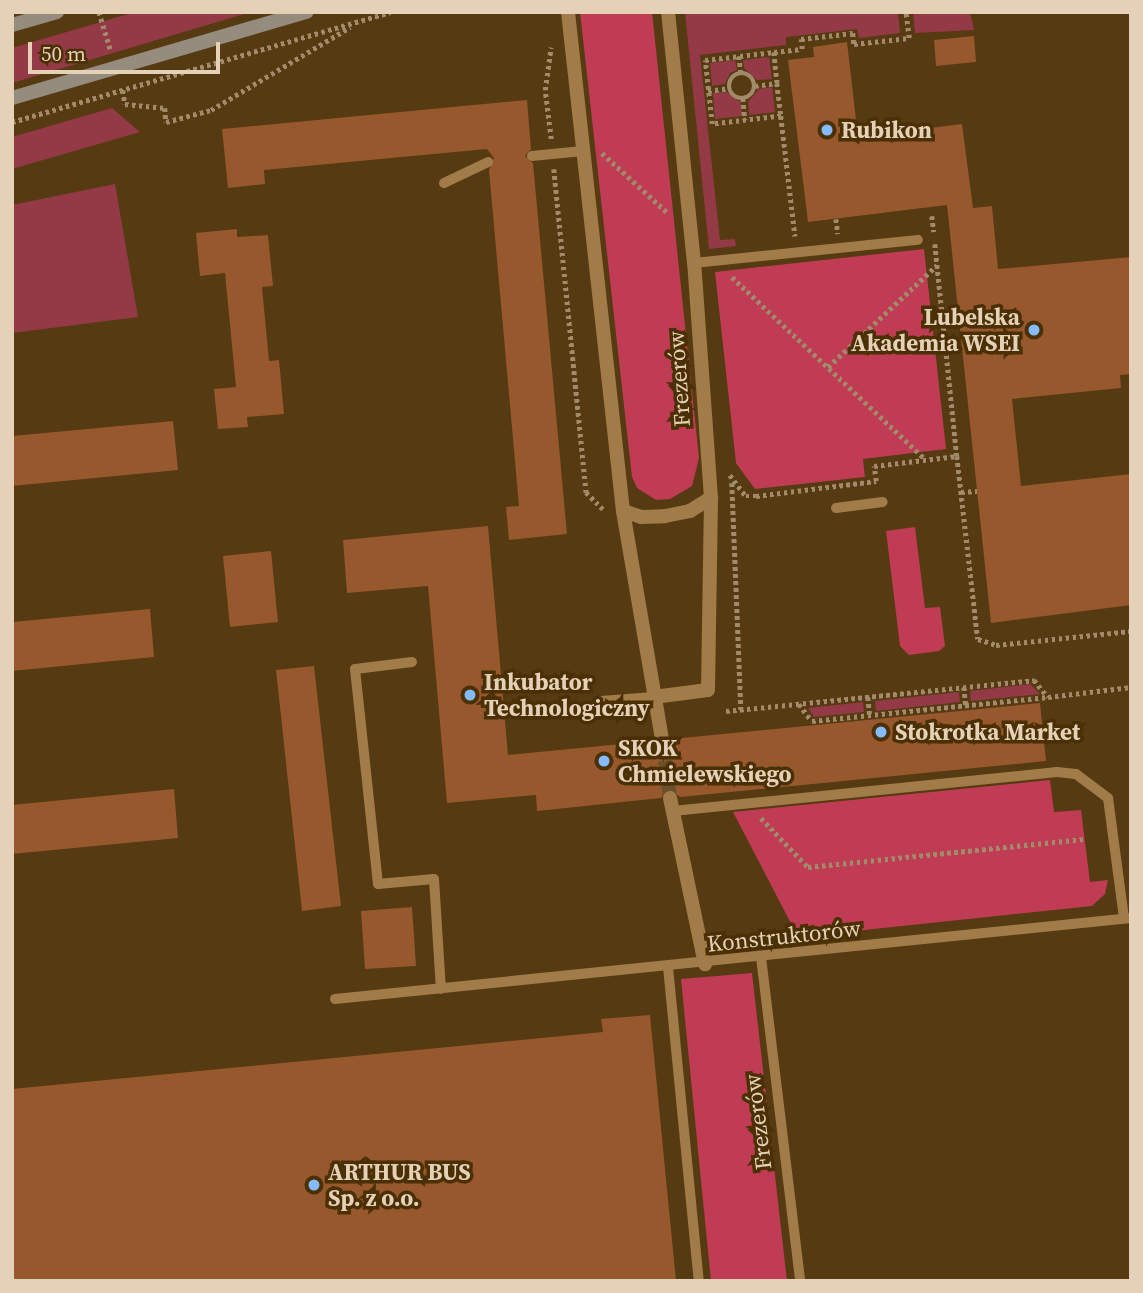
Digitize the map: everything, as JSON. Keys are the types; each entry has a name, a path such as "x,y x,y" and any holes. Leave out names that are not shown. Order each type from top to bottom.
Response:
{"main road":[{"path":"12,25 57,12"},
{"path":"12,97 307,12"}],"street":[{"path":"568,12 590,150 622,511 662,740"},
{"name":"Frezerów","path":"654,696 708,690 711,498 694,263 668,12"},
{"path":"622,511 641,517 665,516 691,511 711,498"},
{"path":"672,804 705,964"}],"lane":[{"path":"532,156 590,150"},
{"path":"444,183 488,162"},
{"path":"694,263 918,240"},
{"path":"836,508 883,502"},
{"path":"412,662 355,670 378,884 434,879 441,989"},
{"path":"601,701 654,696"},
{"path":"672,804 748,804 1057,772 1076,774 1108,798 1127,918"},
{"name":"Konstruktorów","path":"335,999 705,964 1127,918"},
{"name":"Frezerów","path":"761,957 800,1281"},
{"path":"668,967 699,1281"}],"path":[{"path":"12,122 390,12"},
{"path":"781,116 712,124 705,60 802,49 801,39 853,33 854,44 909,38 906,12"},
{"path":"123,90 125,104 165,108 166,122 211,110 356,23"},
{"path":"552,38 545,90 586,492 604,509"},
{"path":"774,52 795,243"},
{"path":"739,56 741,73"},
{"path":"730,88 731,80 741,73 749,75 755,86"},
{"path":"743,98 755,86 777,83"},
{"path":"708,91 730,88 743,98 745,120"},
{"path":"590,150 675,219"},
{"path":"932,216 978,639 996,645 1131,631"},
{"path":"828,367 938,265"},
{"path":"726,271 925,459"},
{"path":"730,475 746,496 756,496 876,481 874,466 957,456"},
{"path":"961,492 977,491"},
{"path":"735,499 740,710"},
{"path":"726,712 1034,680 1048,697"},
{"path":"964,687 966,705"},
{"path":"798,704 812,721 1131,687"},
{"path":"868,697 870,715"},
{"path":"748,804 808,867 1085,839"}],"shaded area":[{"path":"135,12 251,12 12,83 12,48"},
{"path":"580,12 652,12 699,458 692,486 670,499 656,500 637,488 632,477"},
{"path":"685,12 898,12 900,33 859,38 857,29 786,37 786,45 700,55 720,240 735,239 736,246 709,249"},
{"path":"913,12 970,12 974,30 915,33"},
{"path":"769,57 772,79 757,80 744,68 743,60"},
{"path":"735,60 737,70 730,73 725,84 712,86 710,63"},
{"path":"772,87 775,112 749,115 748,102 759,89"},
{"path":"727,92 741,103 742,116 715,119 713,93"},
{"path":"112,108 140,132 12,169 12,137"},
{"path":"115,184 138,317 12,333 12,205"},
{"path":"924,249 946,449 863,459 865,477 755,489 736,463 715,272"},
{"path":"915,527 925,608 940,607 945,646 939,651 909,655 900,646 886,531"},
{"path":"1030,684 1040,694 971,701 970,691"},
{"path":"959,692 960,702 876,711 875,701"},
{"path":"863,702 864,712 814,717 808,708"},
{"path":"1050,780 1054,812 1081,810 1090,882 1108,880 1105,894 1092,906 798,937 733,812"},
{"path":"752,973 787,1281 711,1281 681,979"}],"building":[{"path":"974,36 976,62 936,66 934,40"},
{"path":"847,42 858,137 962,124 973,208 992,206 998,269 1131,257 1131,374 1120,375 1121,388 1012,399 1021,486 1131,474 1131,605 991,623 947,205 808,222 788,60 814,57 813,47"},
{"path":"527,100 531,149 525,156 533,163 567,534 509,540 506,507 519,506 489,170 494,158 487,149 264,170 265,184 228,188 222,129"},
{"path":"237,229 237,237 268,235 273,286 262,287 269,361 279,360 284,414 247,417 248,427 218,429 214,389 236,387 225,273 200,276 196,233"},
{"path":"173,421 178,470 12,486 12,436"},
{"path":"488,526 508,755 652,741 663,750 672,739 1040,703 1046,761 680,797 669,789 661,798 537,811 536,795 447,803 428,586 347,593 343,540"},
{"path":"271,551 278,622 230,627 223,556"},
{"path":"150,609 154,657 12,671 12,622"},
{"path":"314,666 341,906 302,911 276,670"},
{"path":"174,789 178,838 12,854 12,805"},
{"path":"412,907 416,966 365,969 361,911"},
{"name":"ARTHUR BUS Sp. z o.o.","path":"650,1015 676,1281 12,1281 12,1089 603,1032 601,1019"}],"tunnel":[{"path":"662,740 670,798"}],"place":[{"name":"Rubikon","path":"827,130"},
{"name":"Lubelska Akademia WSEI","path":"1034,330"},
{"name":"Inkubator Technologiczny","path":"470,695"},
{"name":"Stokrotka Market","path":"881,732"},
{"name":"SKOK Chmielewskiego","path":"604,761"},
{"name":"ARTHUR BUS Sp. z o.o.","path":"314,1185"}]}
